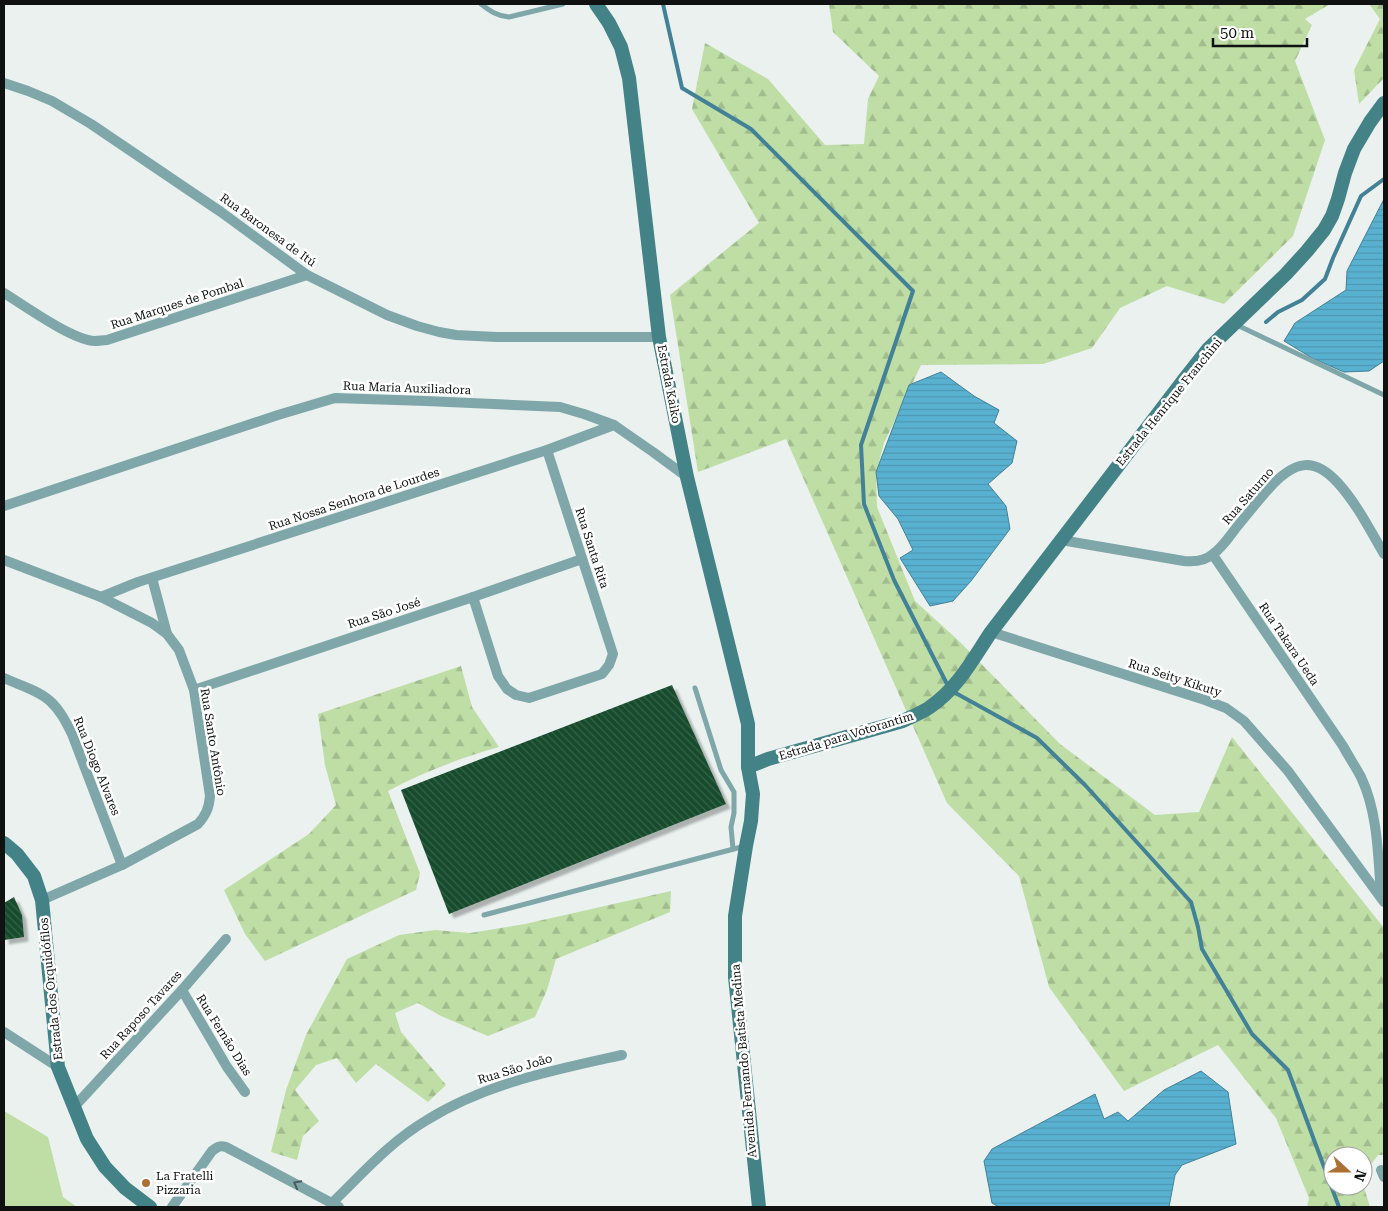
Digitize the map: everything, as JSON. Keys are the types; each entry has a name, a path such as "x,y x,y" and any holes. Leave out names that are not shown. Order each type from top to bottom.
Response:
{"street":[{"name":"Estrada Kaiko","path":"596,4 609,22 621,47 629,78 660,337 687,477 748,724 748,767"},
{"name":"Rua Baronesa de Itú","path":"4,83 52,101 91,124 221,212 307,275 387,315 447,334 496,338 660,337"},
{"name":"Estrada Henrique Franchini","path":"978,652 991,632 1208,349 1286,274 1324,230 1338,200 1344,172 1354,149 1384,103"},
{"name":"Rua Marques de Pombal","path":"4,293 64,330 80,338 94,341 107,340 307,275"},
{"name":"Rua Maria Auxiliadora","path":"4,506 278,415 335,398 426,400 560,408 614,425 687,477"},
{"name":"Rua Nossa Senhora de Lourdes","path":"101,596 547,450 614,425"},
{"name":"Rua Santa Rita","path":"473,597 498,676 507,689 516,695 529,698 602,674 609,665 613,654 547,450"},
{"name":"Rua Saturno","path":"1213,555 1260,498 1284,473 1299,466 1310,465 1336,481 1348,494 1384,554"},
{"path":"1061,540 1193,562 1213,555"},
{"name":"Rua Takara Ueda","path":"1213,555 1343,746 1361,778 1371,807 1376,834 1383,900"},
{"name":"Rua São José","path":"194,690 582,559"},
{"name":"Rua Santo Antônio","path":"4,560 101,596 152,622 167,634 179,650 194,690 210,807 206,816 198,824 122,865"},
{"path":"152,578 167,634"},
{"name":"Rua Seity Kikuty","path":"991,632 1226,708 1244,721 1288,770 1383,900"},
{"name":"Estrada para Votorantim","path":"748,767 903,721 921,712 940,699 956,684 978,652"},
{"name":"Rua Diogo Alvares","path":"4,678 32,690 49,700 65,720 122,865"},
{"name":"Avenida Fernando Batista Medina","path":"748,767 753,794 751,821 739,847 735,916 735,977 759,1207"},
{"name":"Estrada dos Orquidófilos","path":"4,843 17,854 34,876 42,900 58,1067 74,1107 87,1139 105,1168 125,1188 150,1207"},
{"path":"42,900 122,865"},
{"name":"Rua Raposo Tavares","path":"74,1107 182,990 226,939"},
{"name":"Rua Fernão Dias","path":"182,990 227,1067 245,1092"},
{"path":"4,1032 58,1067"},
{"name":"Rua São João","path":"336,1205 392,1145 426,1120 482,1092 543,1072 622,1055"},
{"path":"172,1207 212,1151 216,1147 221,1146 226,1146 336,1205"}],"lane":[{"path":"481,4 492,13 502,17 509,17 563,4"},
{"path":"1234,324 1384,395"},
{"path":"484,915 739,847 731,827 734,813 734,792 721,770 695,688"}],"green space":[{"path":"829,4 1330,4 1305,19 1312,25 1295,61 1325,140 1293,236 1224,304 1167,286 1120,308 1092,348 1043,364 921,365 884,443 876,473 877,507 915,601 959,641 1060,744 1155,815 1199,812 1232,737 1384,928 1384,1155 1378,1155 1373,1162 1373,1146 1323,1146 1323,1196 1367,1196 1370,1207 1307,1207 1309,1198 1276,1118 1218,1045 1124,1091 1049,987 1019,876 947,803 786,439 698,472 670,295 759,223 692,109 705,43 768,79 825,145 864,144 868,99 879,76 833,32"},
{"path":"1369,4 1384,4 1384,78 1359,104 1354,70 1380,19"},
{"path":"461,666 472,707 499,747 442,766 388,791 420,873 416,890 265,961 245,934 224,890 309,834 336,805 325,765 318,714"},
{"path":"671,891 670,912 556,959 547,990 535,1017 488,1036 441,1016 418,1003 395,1013 401,1032 446,1085 428,1102 376,1064 356,1083 337,1058 316,1065 295,1090 319,1121 303,1136 297,1160 271,1152 286,1090 306,1035 347,959 399,935 435,930 470,933 525,924"},
{"path":"4,1111 48,1137 63,1197 77,1207 4,1207"}],"water":[{"path":"1384,199 1384,361 1369,371 1344,372 1312,358 1284,341 1295,323 1346,290 1347,271"},
{"path":"941,372 974,396 999,410 994,423 1017,441 1012,463 988,484 1006,506 1010,529 971,581 953,601 930,606 900,558 913,550 898,519 879,496 876,472 909,385"},
{"path":"1201,1071 1228,1092 1236,1144 1182,1165 1175,1175 1169,1207 999,1207 992,1203 984,1161 992,1149 1095,1094 1104,1119 1118,1112 1128,1121 1164,1090"}],"building":[{"path":"672,685 726,804 449,914 401,790"},
{"path":"14,897 22,915 24,937 4,940 4,903"}],"waterway":[{"path":"663,4 682,88 751,129 913,291 861,445 864,504 894,580 948,686"},
{"path":"1266,322 1278,312 1302,300 1325,279 1361,196 1384,179"},
{"path":"952,691 1037,738 1085,785 1191,902 1202,949 1252,1034 1288,1070 1339,1207"}],"place":[{"name":"La Fratelli Pizzaria","path":"146,1183"}]}
